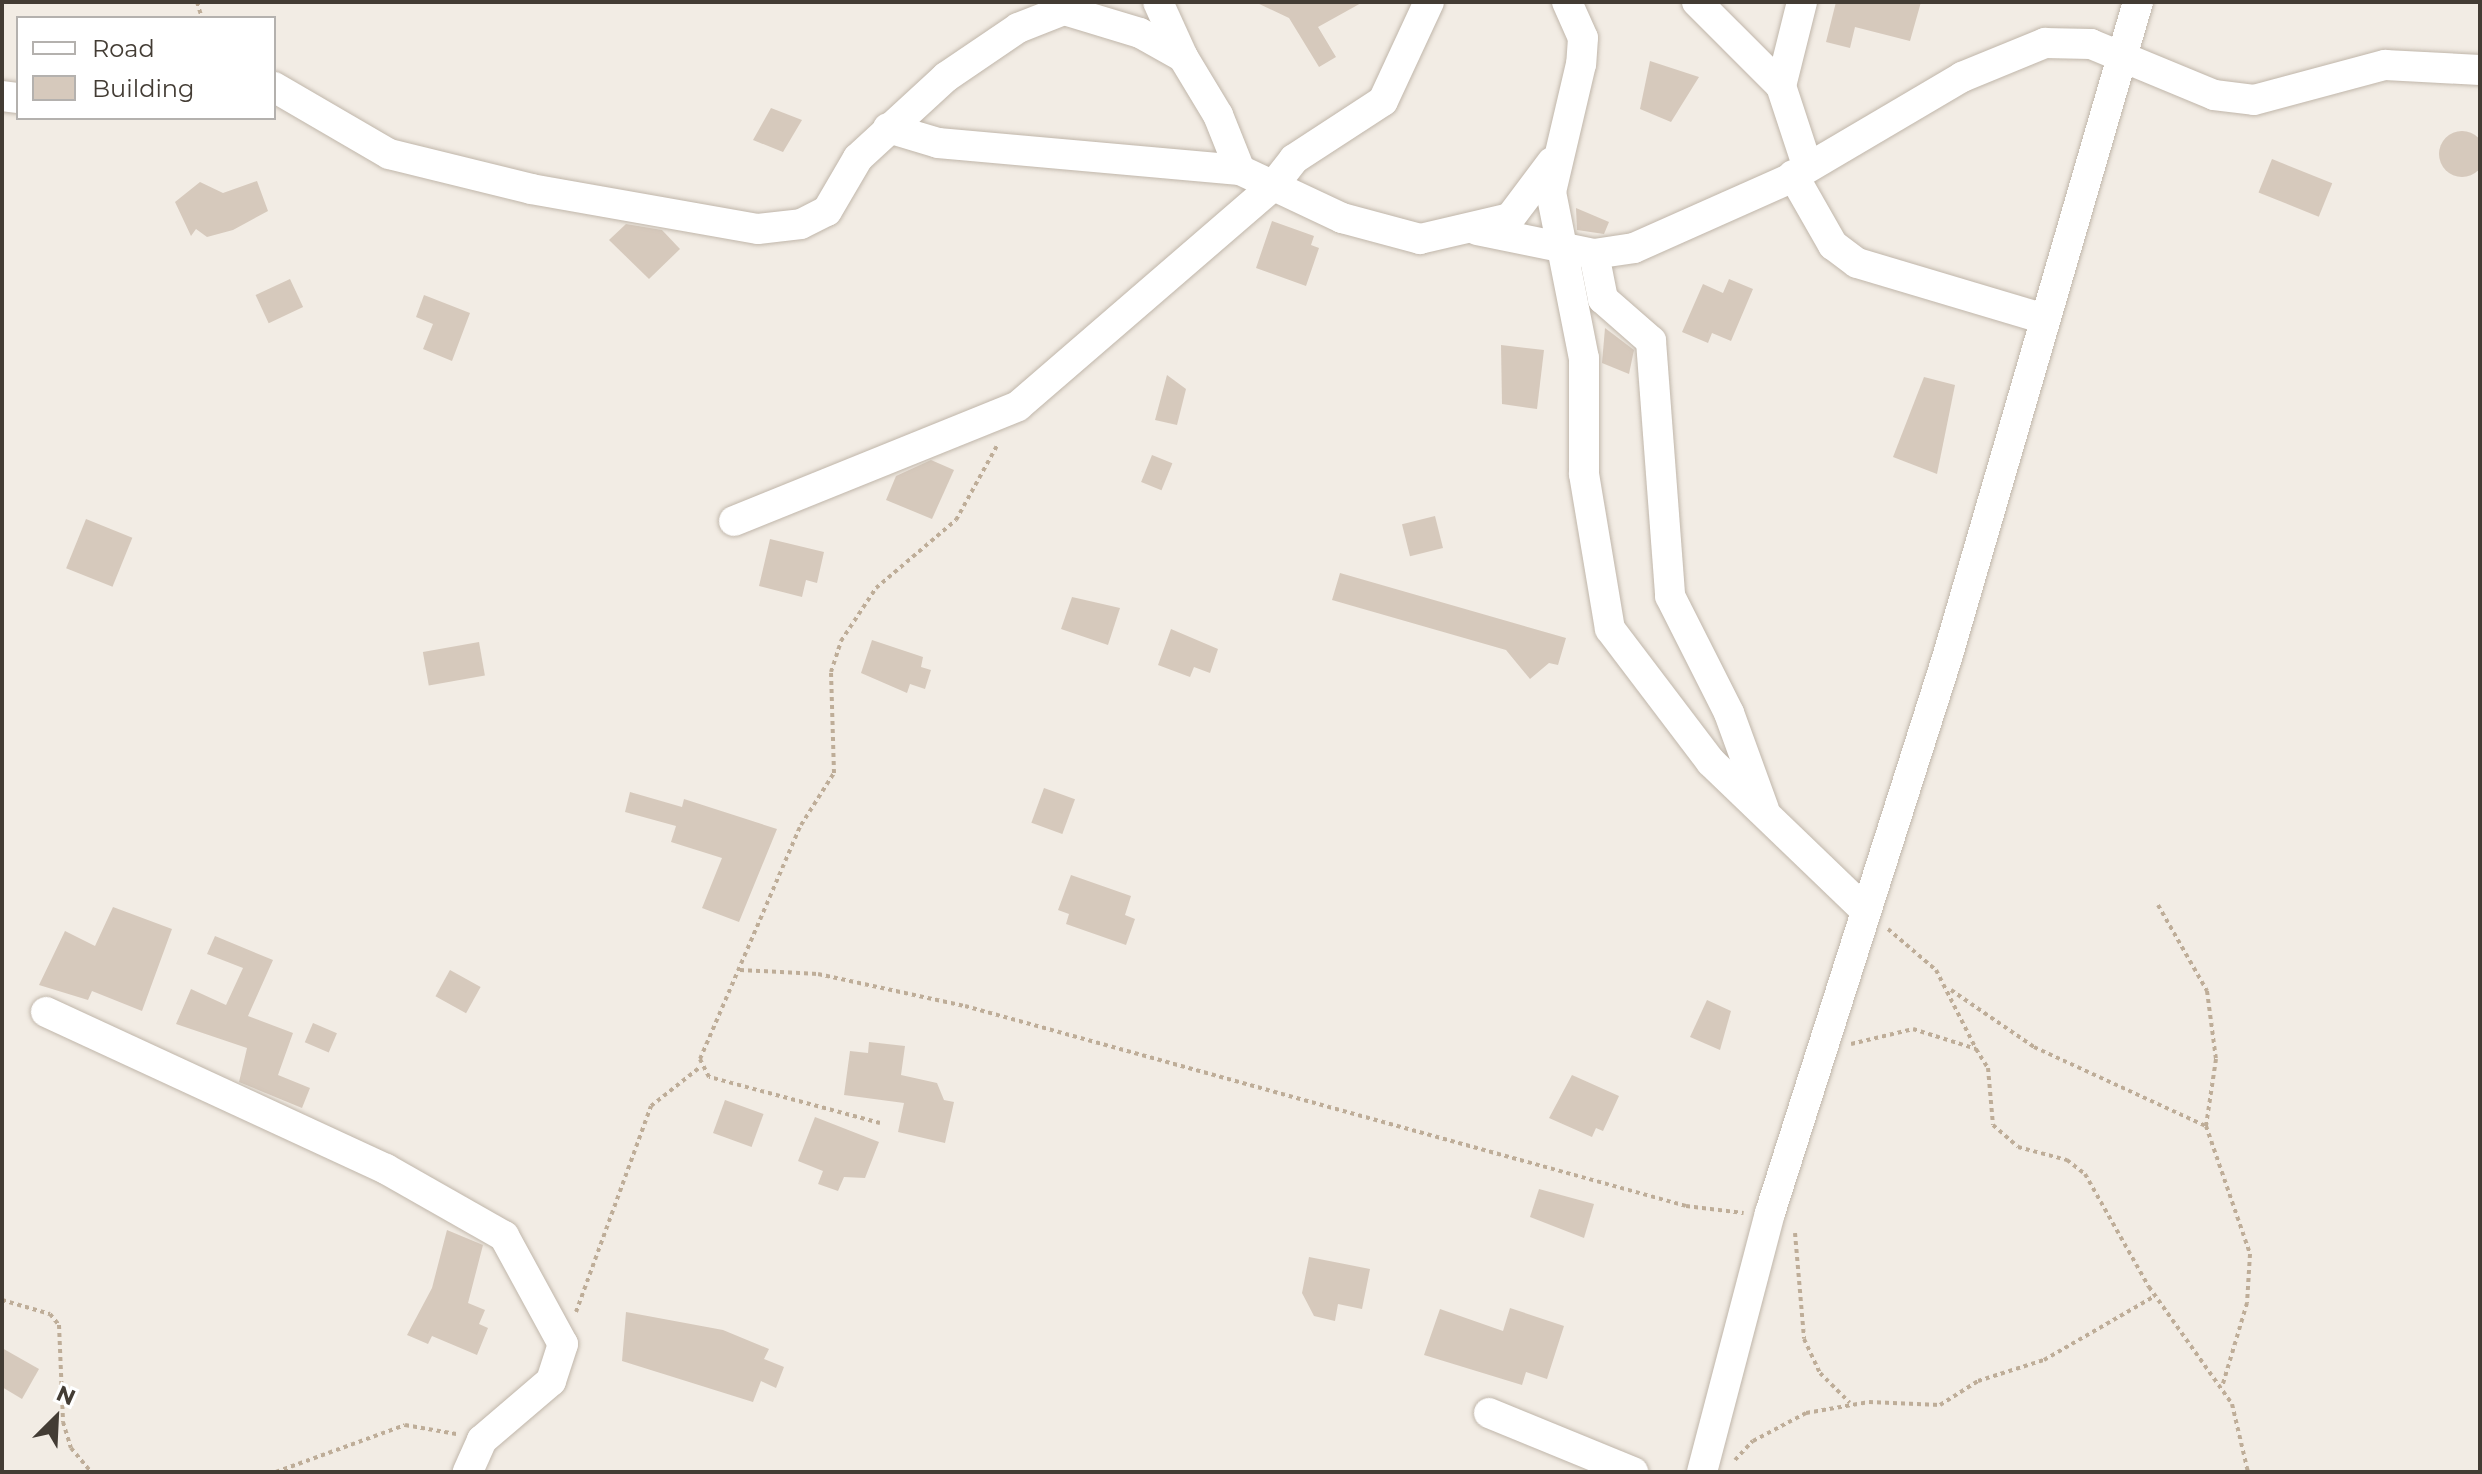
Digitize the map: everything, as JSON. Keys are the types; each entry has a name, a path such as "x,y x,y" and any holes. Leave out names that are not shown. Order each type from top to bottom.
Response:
{"street":[{"path":"1158,2 1183,57 1218,115 1240,170"},
{"path":"734,521 1018,406 1273,186 1294,159 1383,101 1429,2"},
{"path":"1567,2 1583,38"},
{"path":"1584,2 1577,93 1557,153 1551,192 1584,358 1592,544 1610,629 1664,709 1865,910"},
{"path":"1697,2 1781,86"},
{"path":"1802,2 1781,86 1800,170 1833,245 1857,263 2042,318"},
{"path":"1713,1471 1772,1205 1947,658 2042,318 2138,2"},
{"path":"276,88 389,154 547,192 758,229 801,224 827,211 858,158 888,128 1006,36 1064,10 1128,29 1183,57"},
{"path":"1477,230 1594,254 1634,248 1800,170 1962,77 2045,43 2091,44 2214,95 2254,100 2385,65 2480,70"},
{"path":"888,128 938,143 1240,170 1386,233 1420,239 1477,230 1524,204 1557,153"},
{"path":"1594,254 1603,299 1654,351 1662,559 1670,596 1734,724 1764,809"},
{"path":"46,1012 464,1208 504,1236 563,1344 551,1381 482,1440 468,1472"},
{"path":"1489,1413 1633,1472"}],"path":[{"path":"563,1344 632,1174 651,1106 699,1068 801,825 834,773 831,672 841,641 876,588 956,520 1018,406"},
{"path":"2158,905 2207,991 2216,1059 2206,1126 2250,1254 2247,1303 2222,1387"},
{"path":"1865,910 1951,990 2034,1047 2206,1126"},
{"path":"740,970 878,985 1712,1213 1772,1205 1795,1234 1804,1339 1820,1373 1851,1404"},
{"path":"1951,990 1976,1049 1988,1068 1991,1115 2000,1136 2067,1160 2085,1174 2155,1296 2222,1387 2248,1472"},
{"path":"1817,1061 1853,1043 1913,1029 1976,1049"},
{"path":"699,1068 880,1123"},
{"path":"1713,1471 1778,1426 1851,1404 1940,1405 1978,1381 2044,1360 2155,1296"},
{"path":"2,1300 50,1314 59,1325 63,1422 71,1448 91,1472"},
{"path":"276,1472 405,1425 482,1440"}],"building":[{"path":"1255,2 1363,2 1318,27 1336,57 1319,67 1289,18"},
{"path":"1836,2 1921,2 1910,41 1855,27 1850,48 1826,42"},
{"path":"1650,61 1699,77 1671,122 1640,109"},
{"path":"771,108 802,120 783,152 753,140"},
{"path":"2462,131 2478,138 2483,145 2483,163 2478,170 2462,177 2446,170 2439,154 2446,138"},
{"path":"2272,159 2332,183 2319,217 2259,192"},
{"path":"257,181 268,211 233,230 207,237 196,229 191,236 175,202 200,182 223,193"},
{"path":"1576,208 1609,222 1604,234 1577,230"},
{"path":"1272,221 1314,236 1311,245 1319,248 1306,286 1256,268"},
{"path":"626,224 662,230 680,249 649,279 609,240"},
{"path":"290,279 303,307 269,323 256,295"},
{"path":"1729,279 1753,289 1731,341 1712,333 1708,343 1682,332 1703,284 1723,293"},
{"path":"424,295 470,313 452,361 423,349 433,324 416,317"},
{"path":"1605,328 1634,350 1629,374 1602,363"},
{"path":"1501,345 1544,350 1537,409 1502,404"},
{"path":"1167,375 1186,389 1177,425 1155,420"},
{"path":"1924,377 1955,385 1937,474 1893,457"},
{"path":"1152,455 1172,463 1162,490 1141,482"},
{"path":"931,460 954,470 932,519 886,500 896,476"},
{"path":"1435,516 1443,548 1410,556 1402,524"},
{"path":"86,519 132,538 113,587 66,568"},
{"path":"770,539 824,552 817,583 806,580 802,597 759,586"},
{"path":"1340,573 1566,638 1558,665 1549,663 1530,679 1506,650 1332,600"},
{"path":"1072,597 1120,608 1108,645 1061,629"},
{"path":"1171,629 1218,649 1210,673 1194,667 1190,677 1158,665"},
{"path":"872,640 923,657 921,667 931,670 925,689 910,684 907,693 861,673"},
{"path":"479,642 485,675 429,685 423,652"},
{"path":"1044,788 1075,799 1062,834 1031,823"},
{"path":"630,792 682,807 684,799 777,829 739,922 702,908 722,858 671,842 676,826 625,812"},
{"path":"1071,875 1131,896 1125,915 1135,919 1126,945 1066,924 1069,914 1058,910"},
{"path":"113,907 172,929 142,1011 92,991 88,1000 39,985 65,931 95,946"},
{"path":"215,936 273,960 248,1016 293,1033 278,1075 310,1088 302,1108 239,1082 247,1048 176,1024 191,989 226,1005 243,968 207,954"},
{"path":"450,970 481,987 466,1013 435,996"},
{"path":"1707,1000 1731,1011 1720,1050 1690,1037"},
{"path":"313,1023 337,1033 329,1052 305,1042"},
{"path":"869,1042 905,1046 901,1075 937,1083 944,1100 954,1102 945,1143 898,1132 904,1103 844,1095 850,1051 868,1053"},
{"path":"1572,1075 1619,1096 1603,1131 1596,1128 1592,1137 1549,1118"},
{"path":"725,1100 764,1114 752,1147 713,1133"},
{"path":"815,1117 879,1142 865,1178 844,1177 838,1191 818,1184 823,1171 798,1161"},
{"path":"1539,1189 1594,1204 1584,1238 1530,1217"},
{"path":"447,1230 483,1245 468,1303 485,1310 479,1324 488,1328 477,1355 432,1336 428,1344 407,1335 432,1288"},
{"path":"1309,1257 1370,1269 1362,1309 1338,1304 1335,1321 1314,1316 1302,1293"},
{"path":"1510,1308 1564,1326 1547,1379 1526,1372 1522,1385 1424,1355 1440,1309 1503,1331"},
{"path":"626,1312 723,1330 769,1349 764,1359 784,1367 776,1388 761,1381 753,1402 622,1361"},
{"path":"2,1348 39,1369 22,1399 2,1387"}]}
